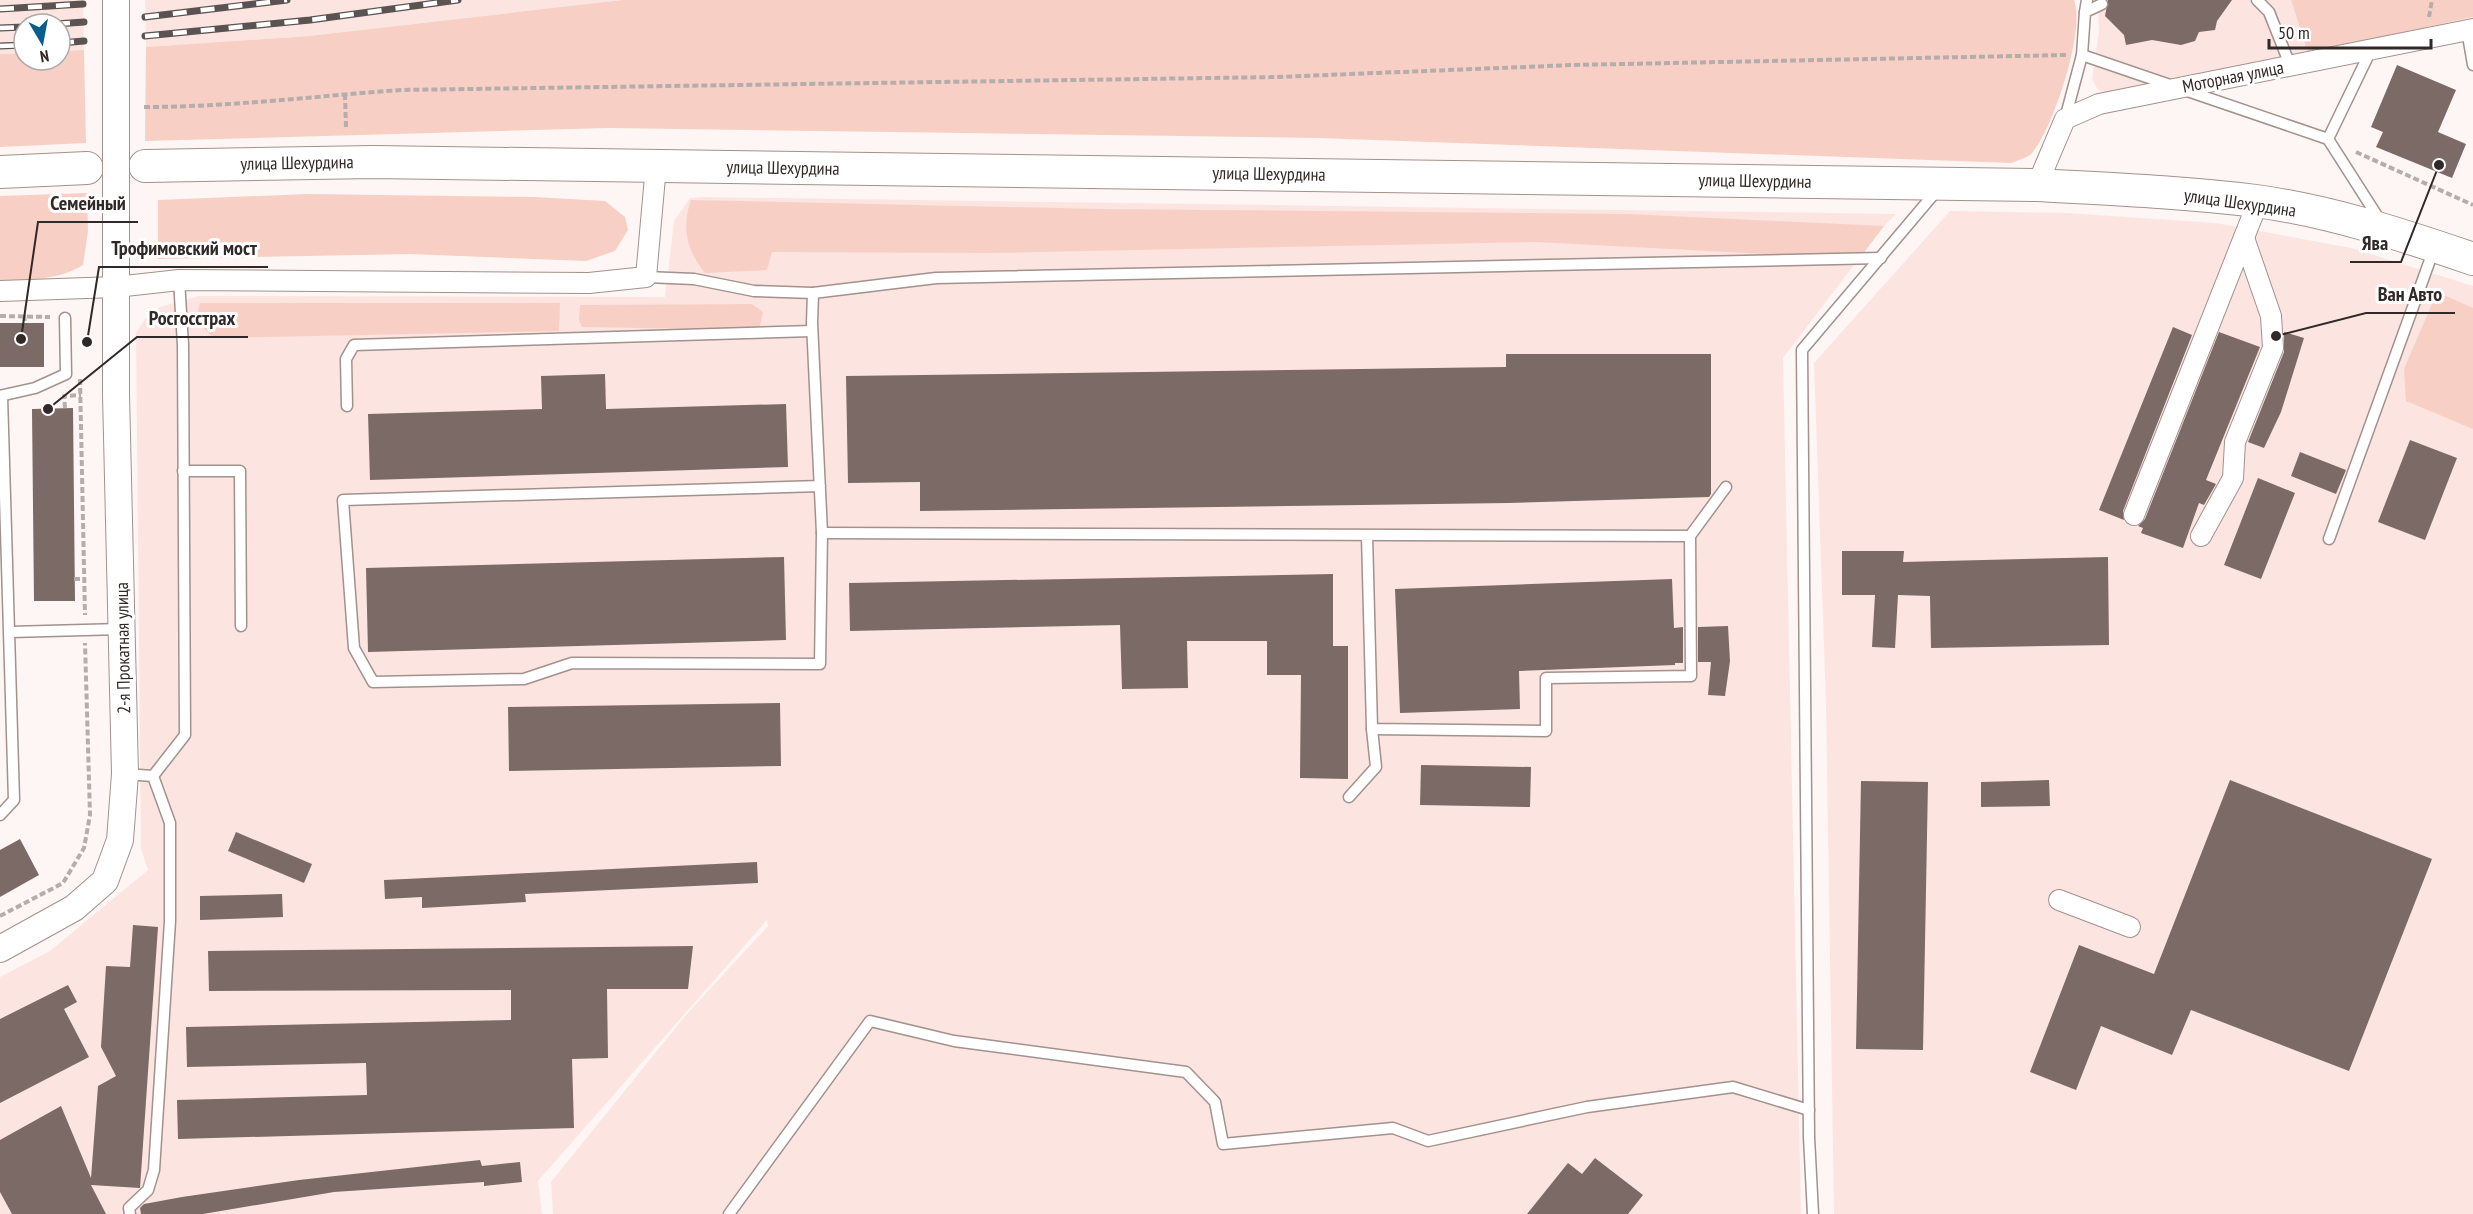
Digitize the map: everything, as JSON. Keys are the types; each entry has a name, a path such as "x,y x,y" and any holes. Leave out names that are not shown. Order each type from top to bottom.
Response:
{"main road":[{"name":"улица Шехурдина","path":"145,166 373,162 2037,185 2153,192 2258,202 2388,232 2473,259"},
{"path":"0,172 87,168"}],"street":[{"name":"2-я Прокатная улица","path":"0,949 74,908 105,881 120,840 125,774 116,394 116,0"},
{"name":"Моторная улица","path":"2065,119 2099,104 2470,29"},
{"path":"2037,185 2065,119"},
{"path":"0,291 116,287 179,280 589,283 646,277 656,166"},
{"path":"2133,515 2258,202"},
{"path":"2200,536 2233,478 2235,442 2272,348 2271,316 2244,238"},
{"path":"2059,900 2130,927"}],"lane":[{"path":"2065,119 2082,55 2087,0"},
{"path":"2257,0 2269,12 2290,65"},
{"path":"2085,12 2102,4"},
{"path":"2470,29 2473,65"},
{"path":"2328,139 2371,50"},
{"path":"2082,55 2328,139 2388,232"},
{"path":"1813,1214 1809,1110 1802,350 1944,183"},
{"path":"2329,539 2435,246"},
{"path":"646,277 694,279 754,291 813,292 936,278 1881,258"},
{"path":"153,776 185,735 179,280"},
{"path":"813,292 812,332 820,486 822,533 820,664 572,663 524,679 373,682 354,648 343,500 820,486"},
{"path":"0,815 14,800 1,396 35,388 66,374 65,318"},
{"path":"347,406 346,359 354,345 812,332"},
{"path":"183,471 240,471 241,626"},
{"path":"1372,729 1546,731 1546,678 1691,676 1690,536 1726,487"},
{"path":"822,533 1690,536"},
{"path":"1349,797 1376,767 1372,729 1367,535"},
{"path":"10,632 123,629"},
{"path":"125,774 153,776"},
{"path":"130,1214 129,1208 148,1190 154,1170 169,934 170,823 153,776"},
{"path":"729,1214 870,1021 954,1041 1186,1072 1215,1102 1223,1144 1394,1128 1428,1140 1587,1107 1733,1087 1809,1110"}],"path":[{"path":"144,106 244,105 401,90 1265,78 1573,65 2082,55"},
{"path":"345,94 346,127"},
{"path":"2328,139 2473,205"},
{"path":"24,315 25,323"},
{"path":"0,316 65,318"},
{"path":"65,408 64,396 81,395"},
{"path":"74,579 84,579"}],"shaded area":[{"path":"0,0 83,0 84,50 72,50 72,12 12,12 12,54 0,54"},
{"path":"145,0 622,0 309,36 146,47"},
{"path":"622,0 2074,0 2077,14 2072,55 2049,123 2032,153 2011,163 1319,138 608,128 145,141 146,47 309,36"},
{"path":"2097,0 2291,0 2308,53 2112,94 2098,90 2092,79 2099,31"},
{"path":"2291,0 2473,0 2473,17 2308,53"},
{"path":"72,50 84,50 86,143 0,147 0,54 12,54 12,72 72,72"},
{"path":"87,193 88,232 83,265 54,276 0,280 0,196"},
{"path":"307,194 535,197 605,201 625,217 628,230 615,251 586,261 410,254 158,259 158,200"},
{"path":"690,198 1896,214 1884,226 1783,358 1801,1214 553,1214 551,1182 686,1015 768,926 767,920 538,1181 542,1214 0,1214 0,977 50,951 148,870 141,849 136,333 145,319 160,307 199,296 665,297 674,221"},
{"path":"691,200 1103,209 1628,214 1884,226 1859,259 1536,242 990,253 772,252 767,270 705,273 690,247 686,229"},
{"path":"1950,211 2067,213 2216,223 2351,248 2473,286 2473,1214 1834,1214 1826,704 1814,363"},
{"path":"2437,292 2473,308 2473,429 2406,401 2404,369"},
{"path":"200,303 560,303 559,331 213,338 196,320"},
{"path":"752,304 763,312 759,330 582,327 579,320 580,305"}],"building":[{"path":"2108,0 2232,0 2217,21 2215,30 2199,32 2195,41 2181,45 2152,40 2126,45 2124,35 2105,16"},
{"path":"2397,65 2456,90 2438,132 2466,144 2452,178 2376,147 2383,132 2371,127"},
{"path":"0,323 44,323 44,367 0,367"},
{"path":"2173,327 2192,335 2123,511 2124,520 2099,510"},
{"path":"2219,332 2260,347 2206,480 2216,484 2204,505 2199,503 2183,548 2141,533 2143,528 2138,526 2145,519"},
{"path":"2284,332 2304,338 2281,412 2264,448 2248,442 2284,352"},
{"path":"1506,354 1711,354 1711,494 1709,497 1508,503 920,511 920,482 848,483 846,376 1506,367"},
{"path":"605,374 606,409 786,404 788,467 370,480 368,414 542,409 541,376"},
{"path":"73,408 75,601 34,601 32,409"},
{"path":"2410,440 2457,458 2425,540 2378,522"},
{"path":"2300,452 2346,470 2336,494 2291,476"},
{"path":"2258,478 2295,493 2261,579 2224,565"},
{"path":"1842,551 1904,551 1903,562 2108,557 2109,645 1931,648 1930,596 1898,595 1895,648 1872,647 1875,595 1842,595"},
{"path":"784,557 786,640 368,652 366,568"},
{"path":"1333,574 1333,646 1348,646 1348,779 1300,778 1301,675 1267,675 1267,641 1187,641 1188,688 1122,689 1120,625 850,631 849,583"},
{"path":"1672,579 1674,628 1683,627 1683,663 1519,671 1520,709 1400,713 1395,589"},
{"path":"1728,626 1730,661 1725,696 1708,695 1711,662 1698,662 1698,627"},
{"path":"780,703 781,766 509,771 508,707"},
{"path":"1421,765 1531,767 1530,807 1420,805"},
{"path":"2049,780 2050,806 1981,807 1981,782"},
{"path":"2230,780 2432,859 2349,1071 2191,1010 2172,1055 2101,1026 2076,1090 2030,1072 2079,945 2154,974"},
{"path":"1861,781 1928,782 1923,1050 1856,1049"},
{"path":"236,832 312,864 304,883 228,851"},
{"path":"20,839 39,875 0,897 0,850"},
{"path":"757,862 758,883 525,894 526,902 422,908 422,897 385,899 384,880"},
{"path":"282,894 283,917 200,920 200,896"},
{"path":"133,925 158,927 140,1188 91,1185 106,1214 12,1214 0,1192 0,1140 61,1106 91,1178 98,1086 116,1076 101,1047 106,966 130,967"},
{"path":"693,946 688,989 607,989 608,1058 572,1059 574,1128 178,1139 177,1100 367,1095 366,1063 187,1067 186,1027 511,1020 511,990 209,991 208,951"},
{"path":"68,985 77,1002 64,1009 89,1057 0,1103 0,1019"},
{"path":"1595,1158 1643,1195 1628,1214 1527,1214 1568,1163 1582,1174"},
{"path":"480,1160 482,1166 520,1162 522,1182 484,1186 484,1182 334,1192 203,1214 141,1214 140,1208 144,1204 182,1197 299,1180"}],"railway":[{"path":"145,17 287,0"},
{"path":"145,36 310,20 458,0"},
{"path":"0,9 83,4"},
{"path":"72,23 84,22"},
{"path":"0,28 12,28"},
{"path":"72,42 84,41"},
{"path":"0,46 12,46"}],"place":[{"name":"Ява","path":"2439,165"},
{"name":"Ван Авто","path":"2276,336"},
{"name":"Семейный","path":"21,339"},
{"name":"Трофимовский мост","path":"87,342"},
{"name":"Росгосстрах","path":"48,409"}]}
